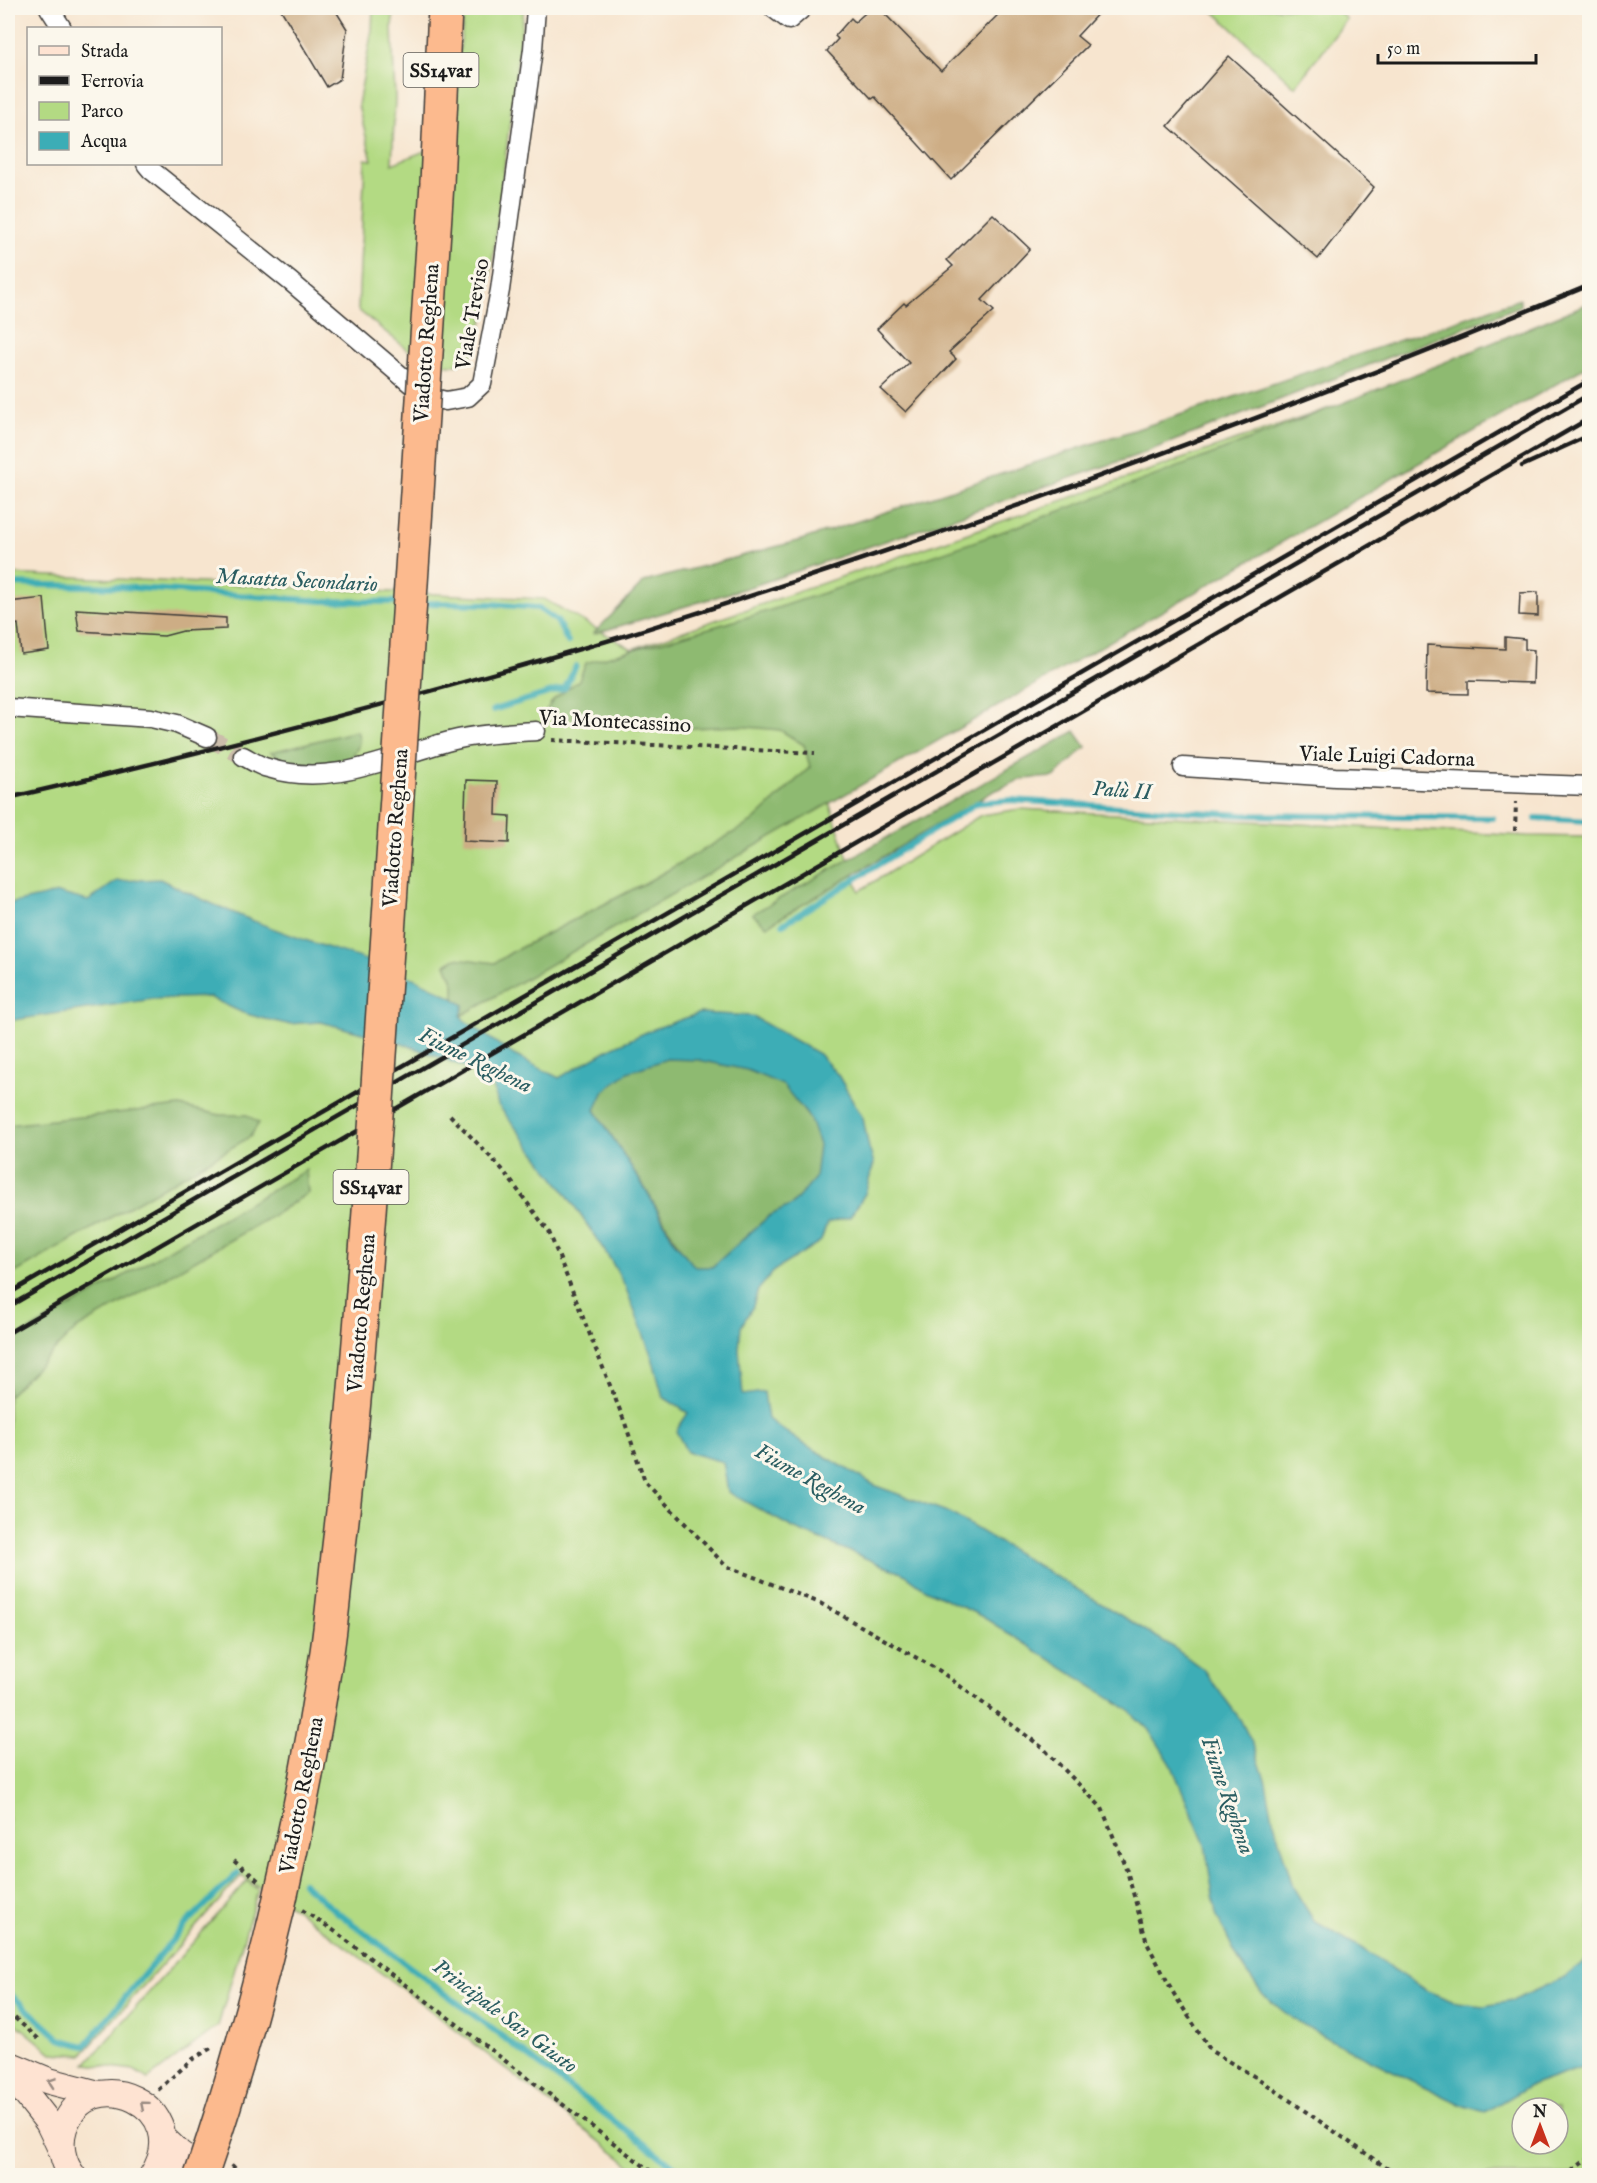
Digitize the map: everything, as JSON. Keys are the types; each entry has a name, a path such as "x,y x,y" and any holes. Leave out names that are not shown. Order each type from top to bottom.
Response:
{"highway":[{"path":"425,8 424,51 438,133"},
{"name":"SS14var","path":"438,133 445,8"},
{"path":"438,133 460,8"},
{"name":"Viadotto Reghena","path":"206,2174 258,1990 280,1900 305,1780 326,1661 347,1480 388,935 438,133"}],"street":[{"path":"49,8 61,27"},
{"name":"Viale Treviso","path":"147,165 291,282 425,396 446,401 468,397 482,384 488,360 505,256 536,8"},
{"path":"773,8 789,20 803,8"},
{"path":"8,708 151,718 177,724 207,737"},
{"name":"Via Montecassino","path":"243,756 266,768 296,775 324,776 367,766 449,741 500,733 542,736"},
{"name":"Viale Luigi Cadorna","path":"1183,767 1335,777 1590,786"},
{"path":"8,2064 52,2082 99,2094"},
{"path":"8,2071 48,2122 61,2149 64,2162 72,2175"},
{"path":"61,2149 62,2134 67,2121 75,2109 86,2100 99,2094 115,2092 131,2096 145,2104 156,2116 162,2131 164,2147 160,2164 152,2175"},
{"path":"163,2138 206,2174"},
{"path":"163,2175 206,2174"}],"path":[{"name":"Via Montecassino","path":"542,736 815,753"},
{"path":"1515,831 1518,784"},
{"path":"450,1116 502,1169 549,1232 625,1424 645,1482 726,1566 820,1603 940,1671 1043,1748 1102,1808 1127,1871 1146,1943 1174,1994 1211,2050 1262,2081 1388,2169 1391,2175"},
{"path":"234,1860 260,1882"},
{"path":"296,1906 361,1951 657,2175"},
{"path":"8,2012 41,2041"},
{"path":"145,2104 175,2073 193,2059 220,2044"},
{"path":"1565,2175 1590,2157"}],"green space":[{"path":"373,8 394,8 392,27 395,99 392,164 448,142 465,8 524,8 487,305 474,353 457,365 426,364 358,310 365,159 372,160 358,105 372,30"},
{"path":"1210,8 1334,8 1347,19 1295,87"},
{"path":"1520,299 1520,306 1138,455 756,585 593,634 644,582 801,540 1237,396"},
{"path":"1589,303 1589,365 810,746 859,891 981,815 1020,809 1527,836 1589,837 1589,2175 643,2175 297,1910 241,1876 82,2055 52,2053 8,2017 8,574 544,599 632,649 1359,398"},
{"path":"1589,303 1589,365 461,1016 464,1005 454,999 454,984 446,964 456,958 495,963 647,882 752,822 810,767 804,745 780,730 736,726 649,730 544,714 553,700 579,680 586,663 777,608 982,539 1287,425"},
{"path":"357,731 359,744 347,763 297,768 271,752"},
{"path":"1075,731 1086,747 1054,777 1022,779 992,792 767,926 752,914"},
{"path":"673,1054 777,1074 820,1133 822,1171 810,1191 783,1215 712,1267 695,1274 646,1190 595,1110 607,1077"},
{"path":"180,1106 220,1115 247,1115 259,1123 250,1137 8,1277 8,1125"},
{"path":"306,1170 308,1193 75,1330 8,1396 8,1343"},
{"path":"247,1881 258,1890 218,2026 148,2079 134,2070 86,2064"}],"water":[{"name":"Fiume Reghena","path":"160,879 263,925 384,966 425,983 464,1005 461,1016 464,1020 514,1055 559,1078 609,1049 651,1030 700,1013 752,1016 819,1054 838,1075 863,1118 874,1163 865,1194 850,1217 827,1223 821,1241 775,1270 758,1290 753,1306 741,1327 739,1349 743,1395 764,1392 768,1419 799,1441 876,1486 950,1513 1170,1645 1203,1669 1240,1719 1254,1747 1266,1782 1273,1819 1293,1887 1314,1921 1361,1948 1425,1990 1457,2003 1485,2006 1512,2001 1565,1977 1589,1957 1589,2062 1584,2067 1527,2087 1485,2112 1464,2106 1334,2042 1293,2019 1263,1995 1239,1961 1216,1914 1205,1845 1171,1764 1150,1731 1126,1708 983,1617 925,1589 906,1575 793,1528 728,1492 723,1462 687,1452 676,1431 688,1413 663,1397 652,1357 625,1286 610,1259 565,1192 498,1105 493,1086 486,1075 407,1045 321,1022 287,1024 261,1018 243,1013 209,997 153,999 8,1021 8,904 58,893 88,901 117,881","holes":["667,1059 699,1060 747,1070 783,1085 809,1117 819,1145 815,1178 792,1205 769,1216 712,1267 695,1267 674,1241 646,1190 595,1110 604,1091 628,1072"]}],"building":[{"path":"280,8 334,8 347,29 340,79 327,87"},
{"path":"871,8 879,8 941,71 1005,8 1103,8 1077,36 1088,45 951,180 875,97 872,99 827,51 838,39 835,36 851,18 855,22"},
{"path":"1229,56 1374,187 1318,259 1168,126"},
{"path":"993,214 1030,249 982,300 994,311 949,352 956,359 906,412 881,389 909,363 877,329 904,303 906,305 953,266 947,260"},
{"path":"1538,592 1538,616 1519,615 1520,593"},
{"path":"44,598 49,650 21,654 18,624 8,625 8,602"},
{"path":"76,609 226,618 226,629 183,631 164,636 79,631"},
{"path":"1505,637 1525,639 1525,649 1534,650 1533,683 1468,681 1468,694 1426,693 1427,645 1505,649"},
{"path":"466,780 497,781 496,815 510,816 509,843 464,841"}],"waterway":[{"name":"Masatta Secondario","path":"8,584 121,587 323,601 402,602"},
{"name":"Masatta Secondario","path":"421,603 493,604 538,608 557,621 568,642"},
{"path":"493,710 565,688 576,666"},
{"name":"Palù II","path":"783,924 977,803 1011,800 1243,815 1492,818"},
{"name":"Palù II","path":"1536,818 1590,821"},
{"name":"Principale San Giusto","path":"8,1992 60,2039 85,2046 185,1925 238,1873"},
{"name":"Principale San Giusto","path":"303,1883 333,1909 687,2176"}],"tunnel":[{"path":"207,737 243,756"}],"railway":[{"path":"8,798 373,707 590,646 722,605 1132,465 1316,395 1590,285"},
{"path":"8,1294 1590,380"},
{"path":"8,1307 1590,394"},
{"path":"8,1333 1590,418"},
{"path":"1522,466 1590,435"}]}
